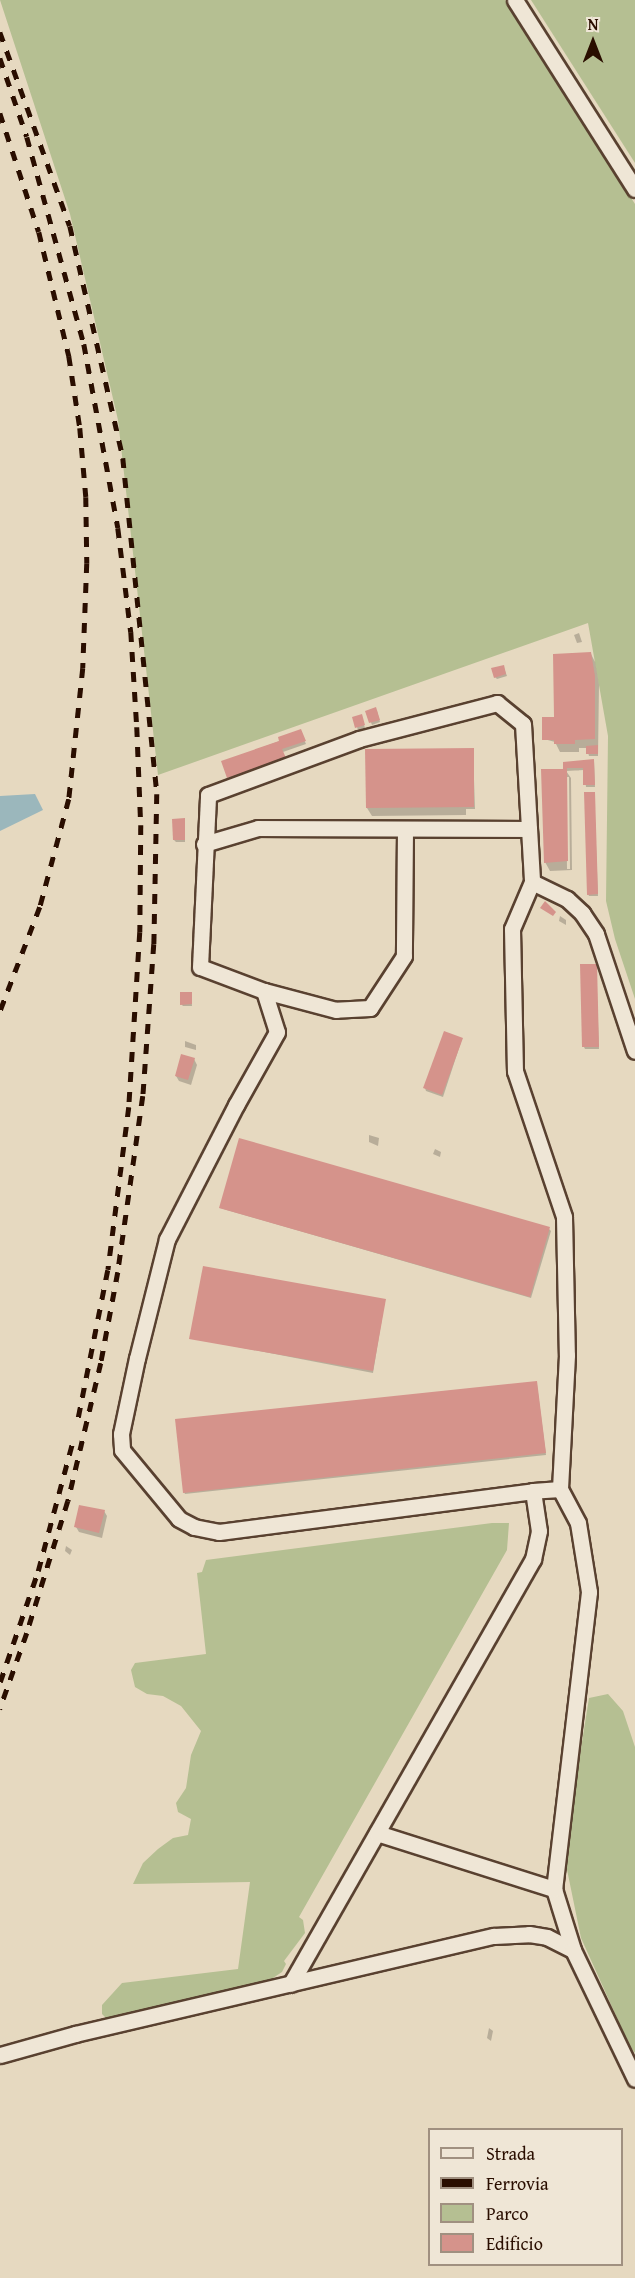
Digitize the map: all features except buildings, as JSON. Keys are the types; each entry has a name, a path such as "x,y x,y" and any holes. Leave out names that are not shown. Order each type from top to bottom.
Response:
{"street":[{"path":"514,0 635,189"},
{"path":"405,830 404,956 370,1008 336,1010 264,992 200,967 208,795 359,739 497,703 523,724 532,882 512,929 515,1071 564,1216 567,1355 560,1489 578,1522 589,1593 554,1889 573,1950 635,2079"},
{"path":"204,844 258,828 529,829"},
{"path":"532,882 567,899 582,913 596,934 635,1051"},
{"path":"264,992 277,1032 236,1105 167,1239 137,1358 121,1434 122,1450 179,1519 194,1527 219,1532 560,1489"},
{"path":"291,1984 533,1559 539,1531 533,1491"},
{"path":"377,1833 554,1889"},
{"path":"0,2055 75,2034 494,1936 529,1934 547,1937 573,1950"}],"green space":[{"path":"0,0 505,0 635,204 635,999 615,939 606,901 608,736 588,623 158,775 118,420 70,214"},
{"path":"531,0 635,0 635,163"},
{"path":"492,1523 509,1523 507,1550 299,1917 303,1920 305,1933 284,1961 286,1964 282,1972 270,1980 106,2018 102,2014 102,2005 122,1983 238,1969 250,1882 133,1884 143,1863 158,1849 173,1838 188,1835 191,1819 178,1812 176,1803 186,1788 191,1755 201,1731 181,1706 163,1696 147,1694 135,1687 131,1670 135,1663 206,1654 197,1573 202,1572 206,1560"},
{"path":"608,1694 623,1711 635,1747 635,2053 620,2033 618,2020 581,1938 564,1855 589,1698"}],"water":[{"path":"35,794 43,810 0,831 0,796"}],"railway":[{"path":"0,32 70,226 123,458 157,794 154,944 143,1096 118,1272 101,1363 68,1501 27,1633 0,1709"},
{"path":"0,58 27,137 84,344 118,528 131,632 137,727 141,825 140,932 129,1107 108,1270 78,1420"},
{"path":"0,113 39,232 69,356 80,428 86,497 87,563 83,668 69,799 40,907 0,1012"},
{"path":"0,1682 38,1571 73,1440"}]}
